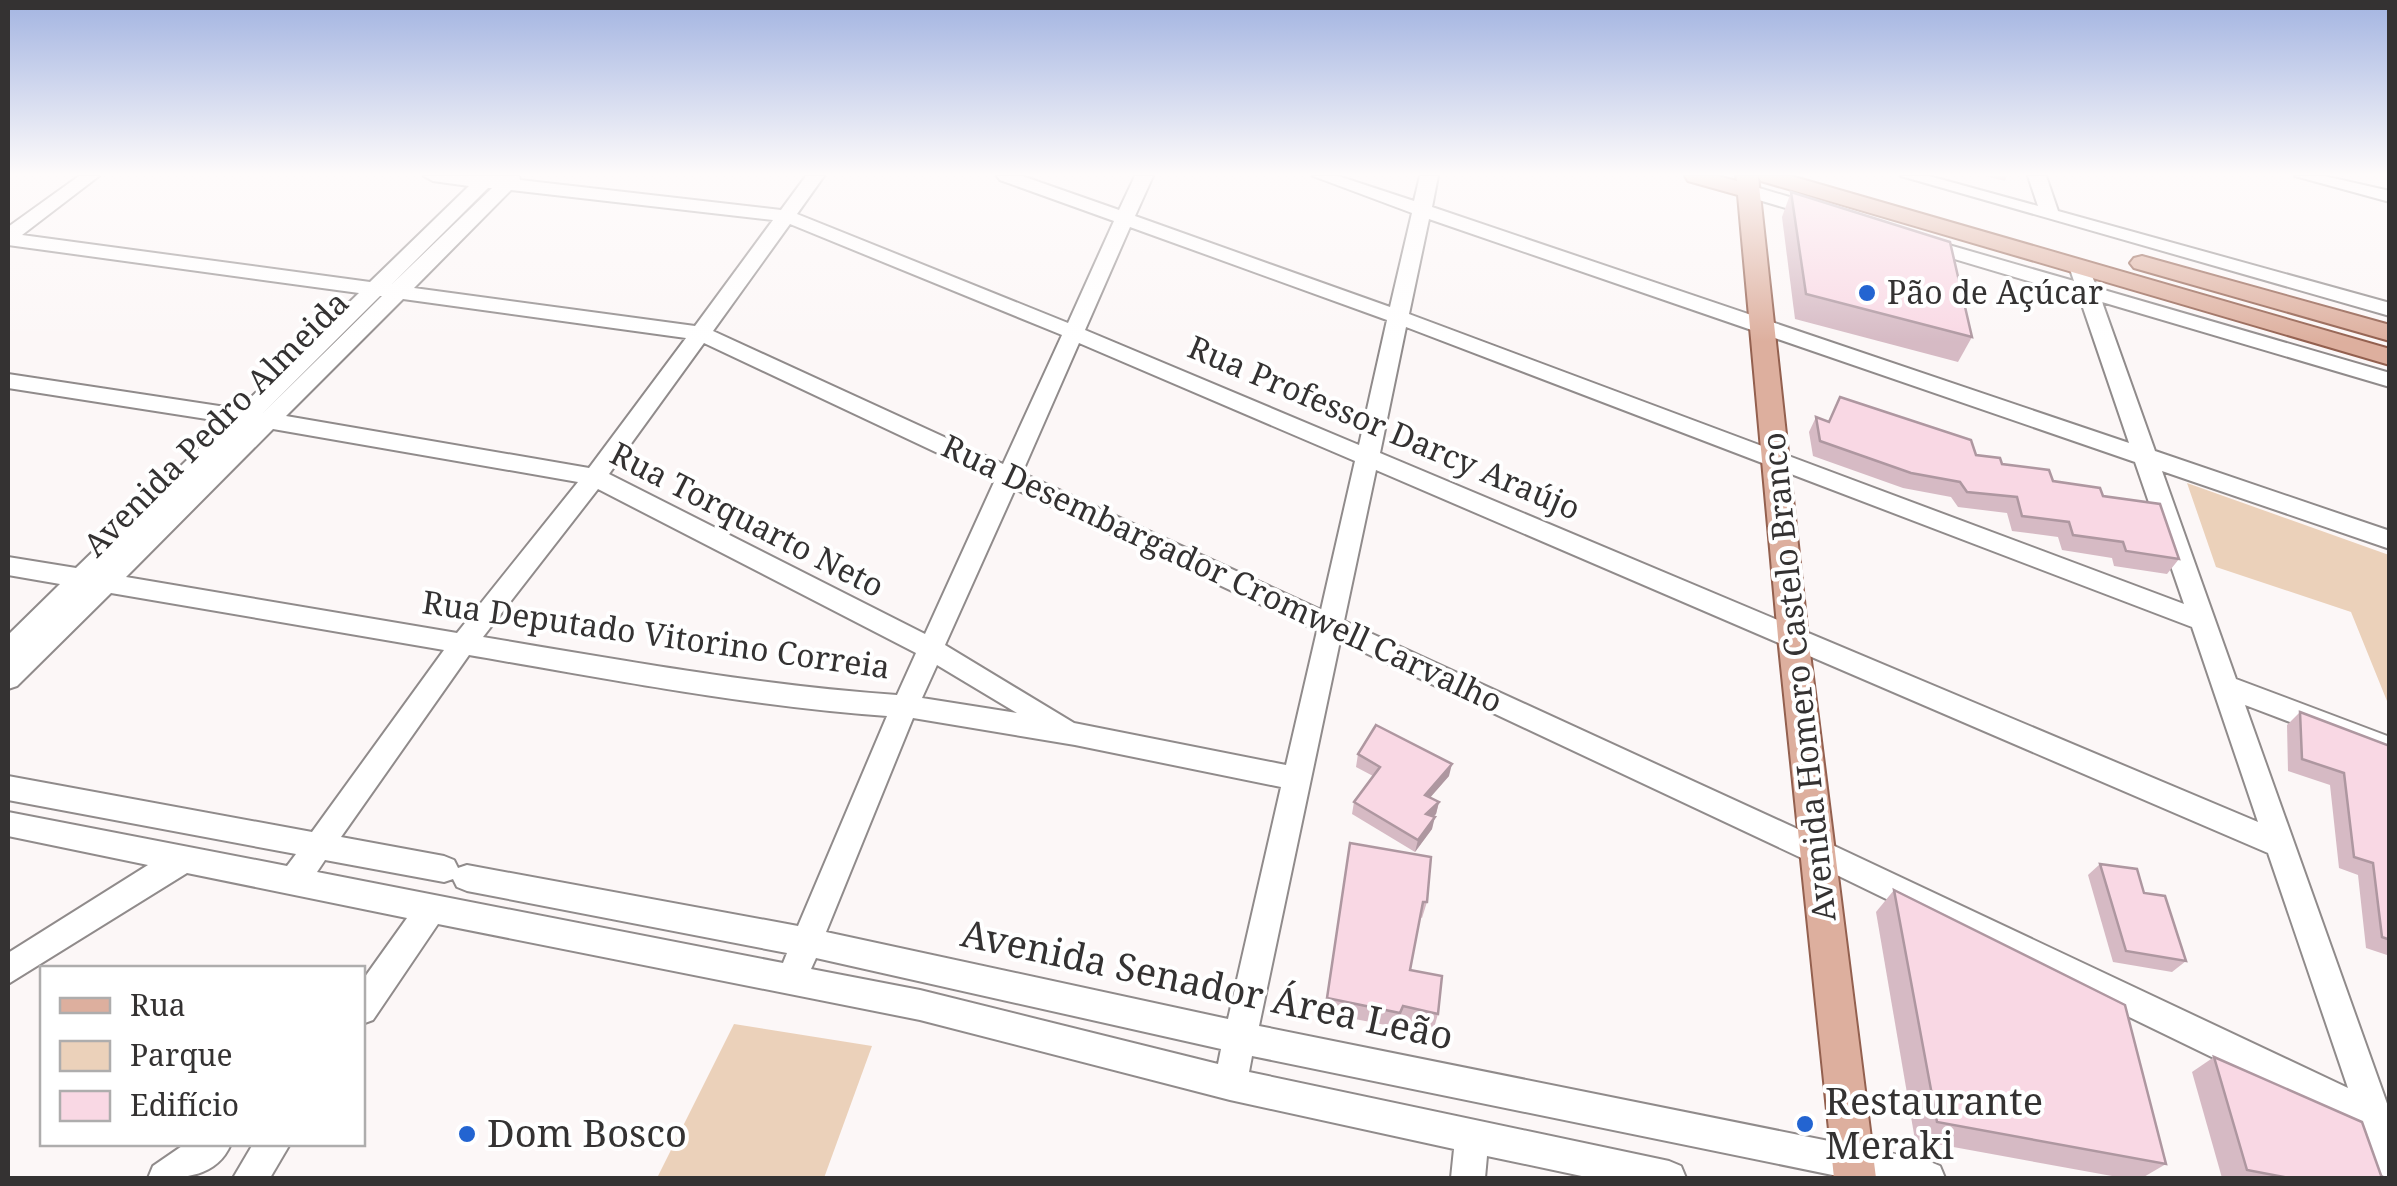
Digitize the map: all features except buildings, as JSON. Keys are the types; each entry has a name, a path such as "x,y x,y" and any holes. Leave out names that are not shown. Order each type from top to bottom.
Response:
{"main road":[{"name":"Avenida Homero Castelo Branco","path":"1757,231 1776,463 1854,1171"},
{"path":"1924,231 2084,279 2390,357"},
{"path":"2029,231 2390,334"}],"street":[{"name":"Avenida Pedro Almeida","path":"8,651 90,580 446,231"},
{"path":"294,879 461,646 595,477 775,231"},
{"name":"Rua Professor Darcy Araújo","path":"824,231 1072,332 2280,845"},
{"path":"792,978 905,706 1012,477 1119,231"},
{"path":"1162,231 2202,621"},
{"path":"1230,1084 1237,1037 1332,624 1416,231"},
{"path":"1490,231 2390,540"},
{"path":"2109,231 2390,310"},
{"name":"Rua Desembargador Cromwell Carvalho","path":"8,237 700,332 1818,852 2374,1118"},
{"path":"2084,279 2390,380"},
{"path":"2084,279 2280,845 2375,1078 2374,1118 2390,1162"},
{"name":"Rua Torquarto Neto","path":"8,381 522,461 595,477 931,649 1076,734"},
{"name":"Rua Deputado Vitorino Correia","path":"8,566 461,646 814,700 905,706 1076,734 1294,778"},
{"name":"Avenida Pedro Almeida","path":"8,679 90,580"},
{"path":"2224,686 2390,748"},
{"name":"Avenida Senador Área Leão","path":"8,788 806,942 1854,1171 1928,1178"},
{"path":"8,824 179,862 294,879 792,978 1230,1084 1668,1178"},
{"path":"8,970 179,862"},
{"path":"365,1004 430,909 461,898 456,874"},
{"path":"1468,1178 1472,1138"},
{"path":"166,1178 211,1146"},
{"path":"250,1178 272,1146"}],"green space":[{"path":"2187,483 2389,555 2389,706 2351,612 2216,567"},
{"path":"734,1024 872,1046 824,1178 657,1178"}],"place":[{"name":"Pão de Açúcar","path":"1867,293"},
{"name":"Restaurante Meraki","path":"1805,1124"},
{"name":"Dom Bosco","path":"467,1134"}]}
